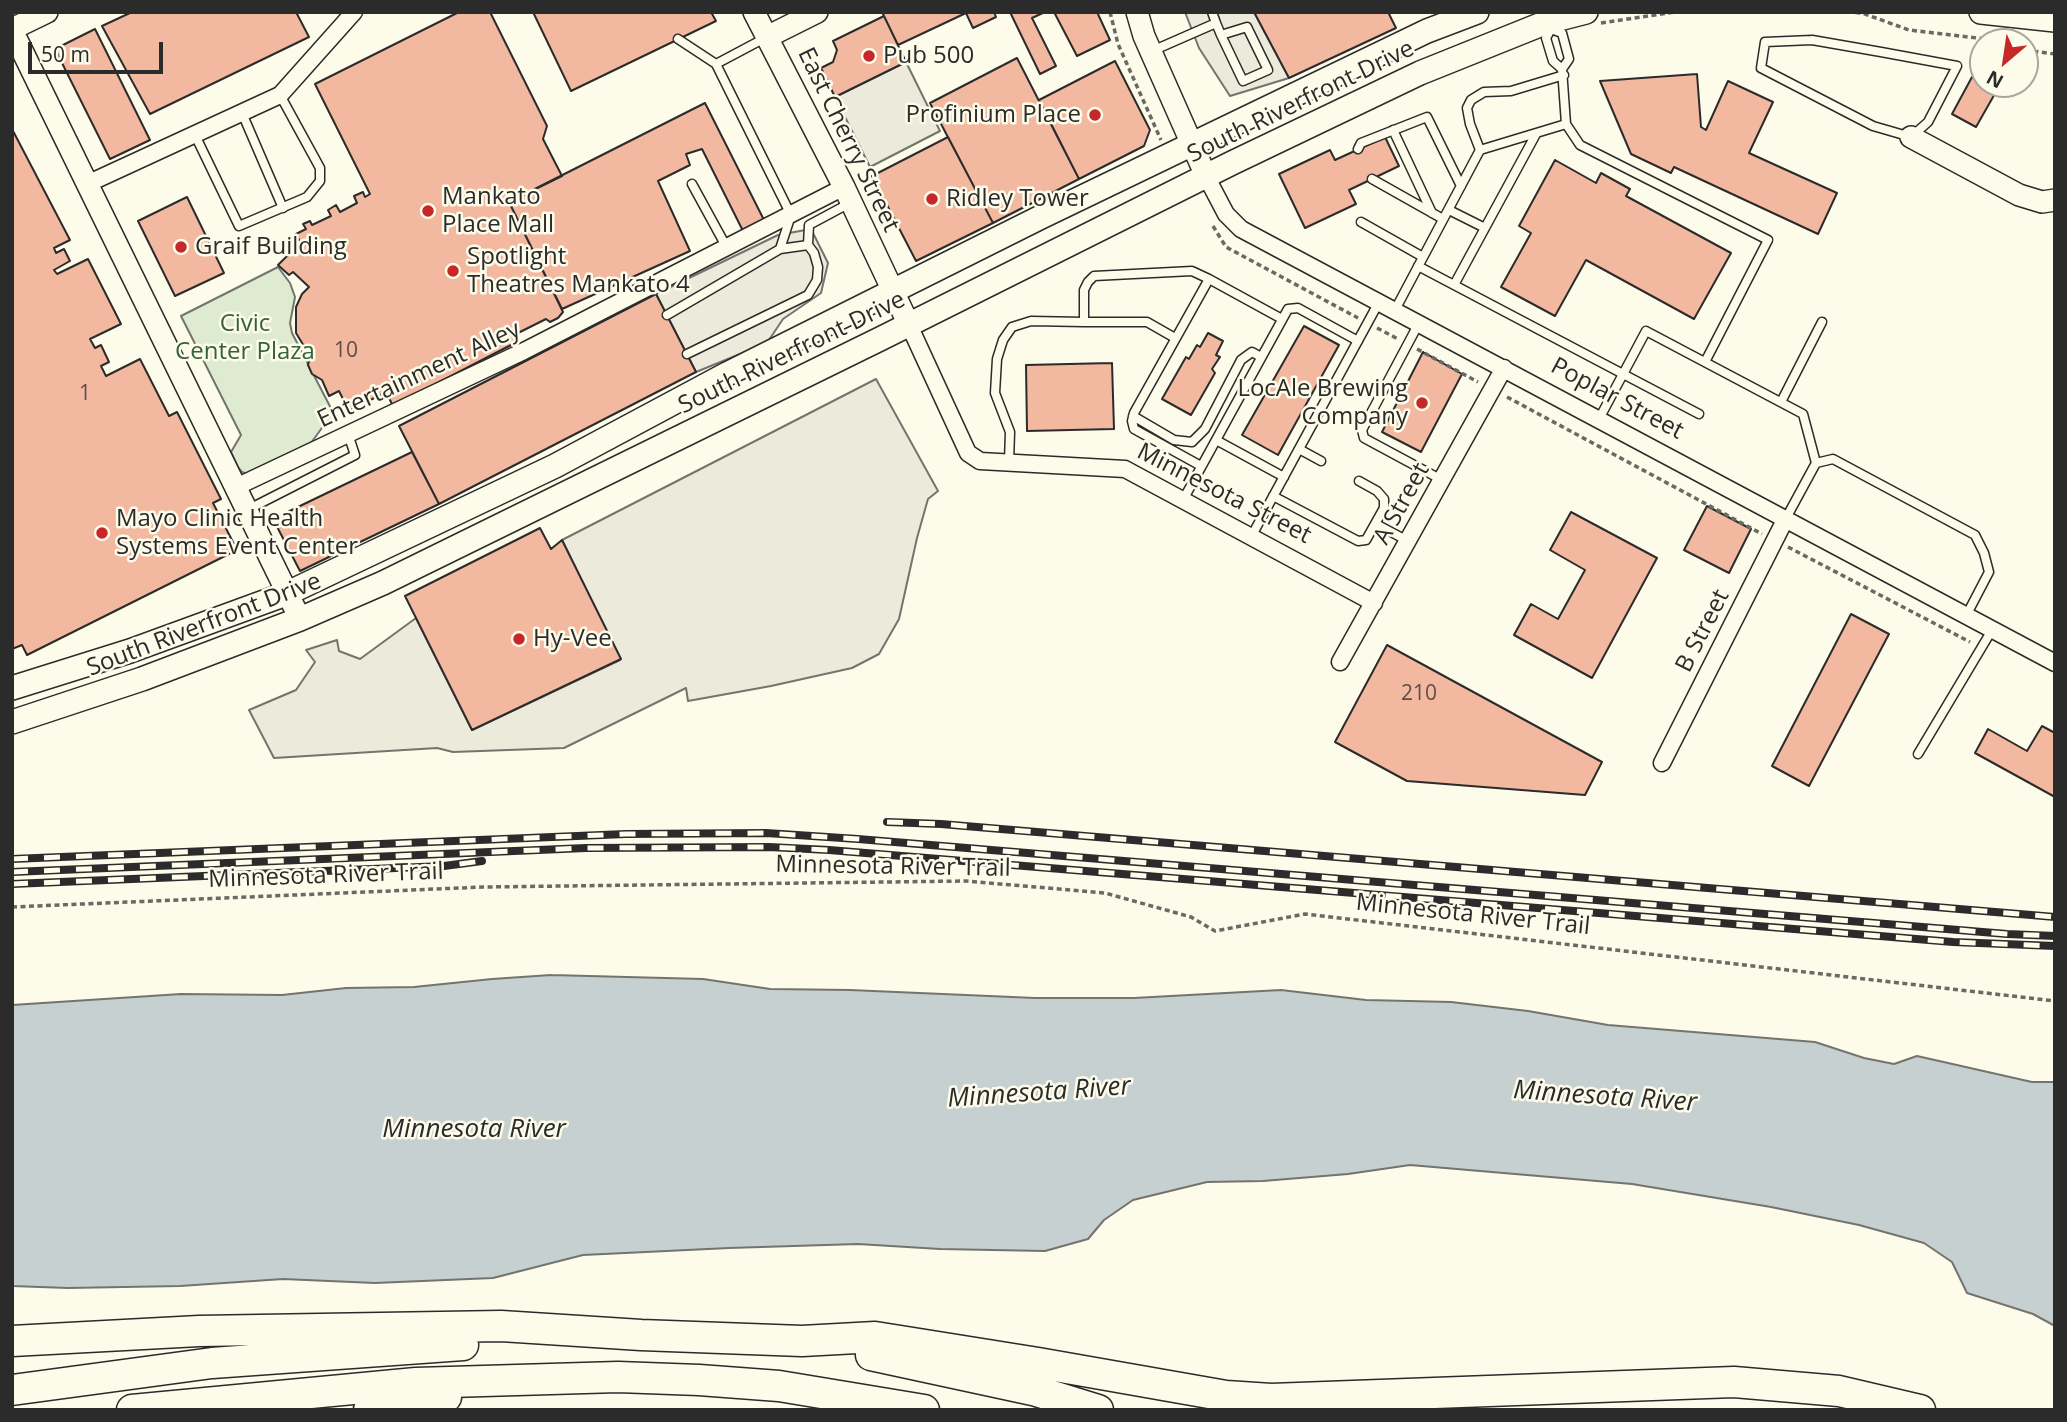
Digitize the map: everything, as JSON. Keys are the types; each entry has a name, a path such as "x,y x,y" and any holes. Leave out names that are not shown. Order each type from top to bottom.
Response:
{"highway":[{"path":"12,1341 199,1331 502,1326 802,1341 875,1337 1226,1396 1271,1399 1734,1382 1839,1391 1920,1410"},
{"path":"12,1390 212,1363 641,1335"},
{"path":"802,1341 1033,1390 1098,1410"},
{"path":"132,1410 416,1383 535,1378 645,1378 779,1386 924,1410"},
{"path":"369,1410 419,1403 535,1378"}],"main road":[{"name":"South Riverfront Drive","path":"12,688 130,651 286,594 555,466 727,374 1192,145 1427,31 1476,12"},
{"name":"South Riverfront Drive","path":"12,722 142,679 300,619 394,578 1420,73 1546,21 1586,12"},
{"path":"1981,12 2055,20"}],"street":[{"path":"47,12 12,29 300,619"},
{"path":"87,184 280,95 354,12"},
{"name":"East Cherry Street","path":"754,12 848,195 894,292"},
{"path":"767,37 817,12"},
{"name":"Poplar Street","path":"1137,12 1151,51 1206,176 1226,214 1241,229 2055,663"},
{"path":"1911,137 2020,195 2042,202 2055,200"},
{"name":"Entertainment Alley","path":"236,487 524,351 791,215 848,195"},
{"name":"Minnesota Street","path":"894,292 968,453 980,461 1125,468 1374,603"},
{"name":"A Street","path":"1340,662 1504,368"},
{"name":"B Street","path":"1662,763 1785,520"}],"lane":[{"path":"1212,12 1216,23 1243,81 1268,70 1247,27 1222,35"},
{"path":"1546,21 1546,38 1553,61 1563,72"},
{"path":"1546,21 1562,33 1569,59 1563,72 1566,124 1580,145 1768,240 1705,362"},
{"path":"1151,51 1216,23"},
{"path":"716,64 767,37"},
{"path":"678,40 716,64 791,215 780,249"},
{"path":"1812,40 1957,66 1928,122 1911,137 1873,126 1761,68 1765,41 1812,40"},
{"path":"1480,150 1468,116 1467,108 1471,100 1484,92 1511,91 1563,72"},
{"path":"195,135 239,226 307,197 320,181 320,168 280,95"},
{"path":"242,113 283,208"},
{"path":"1358,149 1360,143 1427,117 1461,186"},
{"path":"1395,310 1480,150 1566,124"},
{"path":"1393,131 1432,213"},
{"path":"1454,285 1536,134"},
{"path":"1372,179 1443,219"},
{"path":"692,184 727,247"},
{"path":"687,354 808,295 817,280 818,267 808,244 810,226 848,195"},
{"path":"1449,210 1485,228"},
{"path":"1361,222 1423,257"},
{"path":"667,315 780,249 808,244"},
{"path":"1418,267 1699,414"},
{"path":"1084,323 1084,290 1094,276 1192,271 1282,319"},
{"path":"1201,466 1135,429 1132,421 1209,279"},
{"path":"1251,537 1379,302"},
{"path":"1183,500 1288,309 1298,308 1358,341"},
{"path":"1009,462 1010,432 995,393 998,359 1003,340 1012,327 1031,321 1147,322 1175,338"},
{"path":"1781,402 1822,322"},
{"path":"1419,323 1362,430 1364,438 1442,480"},
{"path":"1599,419 1646,331 1804,414 1816,463 1785,520"},
{"path":"1133,416 1174,440 1192,442 1205,429 1241,360 1252,352 1261,357"},
{"path":"247,510 355,454 348,434"},
{"path":"1216,440 1284,477"},
{"path":"1299,449 1321,461"},
{"path":"1816,463 1833,459 1975,535 1984,552 1989,572 1966,616"},
{"path":"1273,496 1358,541 1366,540 1384,508 1384,499 1377,491 1359,481"},
{"path":"1376,524 1408,541"},
{"path":"1918,754 1992,629"}],"path":[{"path":"1847,12 1862,13 1909,30 1969,37"},
{"name":"Minnesota River Trail","path":"12,907 470,887 966,881 1105,893 1191,917 1215,931 1305,914 2055,1001"}],"green space":[{"name":"Civic Center Plaza","path":"278,267 290,283 295,297 290,323 292,333 336,418 324,425 311,443 248,474 238,467 231,452 241,435 181,316"}],"shaded area":[{"path":"1185,12 1254,12 1289,78 1230,96 1199,48"},
{"path":"906,62 940,131 870,167 835,97"},
{"path":"811,229 828,263 821,293 783,319 767,343 696,372 656,294 778,235"},
{"path":"876,379 938,491 928,499 899,619 879,654 852,668 688,701 686,688 564,748 453,752 437,748 274,758 249,710 296,690 315,662 306,650 337,640 339,651 360,659 416,618 472,730 620,660 562,540"}],"water":[{"name":"Minnesota River","path":"551,975 703,979 770,989 1035,998 1134,998 1281,990 1366,1000 1451,1002 1528,1011 1608,1025 1815,1042 1864,1058 1894,1064 1917,1056 2032,1082 2055,1082 2055,1326 2033,1314 1967,1293 1952,1262 1924,1243 1859,1225 1632,1184 1410,1165 1348,1174 1263,1181 1207,1182 1133,1200 1104,1220 1088,1239 1045,1251 858,1244 729,1248 583,1255 493,1278 375,1283 283,1279 180,1286 12,1286 12,1005 181,994 282,995 346,988 414,987"}],"building":[{"path":"132,12 296,12 309,37 150,114 102,26"},
{"name":"Mankato Place Mall","path":"459,12 490,12 547,126 543,139 562,176 509,202 563,312 550,322 546,319 518,333 515,343 393,406 386,392 349,411 339,391 329,396 322,380 312,374 308,365 310,356 296,333 296,307 309,287 293,272 289,275 278,265 287,256 303,248 296,234 306,229 303,224 310,221 312,225 331,216 328,210 336,205 340,212 357,203 354,196 363,192 365,197 370,194 315,84"},
{"path":"533,12 711,12 716,21 571,91"},
{"path":"882,12 994,12 996,17 973,28 966,13 898,45"},
{"path":"1010,12 1045,12 1032,18 1056,66 1040,74"},
{"path":"1054,12 1097,12 1110,40 1077,56"},
{"path":"1254,12 1388,12 1396,28 1289,78"},
{"name":"Pub 500","path":"884,16 906,62 835,97 821,68 833,62 837,50 833,41"},
{"path":"95,29 150,140 110,159 55,49"},
{"path":"1017,58 1079,179 993,223 930,103"},
{"name":"Profinium Place","path":"1115,61 1150,130 1144,146 1079,179 1039,100"},
{"path":"1697,74 1701,127 1706,130 1728,81 1773,102 1749,153 1837,193 1818,234 1674,167 1671,173 1631,154 1600,81"},
{"path":"1969,83 1969,98 1992,98 1976,127 1952,114"},
{"path":"705,103 764,220 743,231 702,149 686,154 690,165 658,181 690,251 562,309 509,202"},
{"name":"Mayo Clinic Health Systems Event Center","path":"12,129 70,240 54,248 56,253 64,249 70,261 54,270 57,274 88,259 121,324 90,339 95,348 101,345 109,362 101,366 106,376 140,359 169,416 177,412 221,499 213,503 237,550 27,655 22,645 12,649"},
{"name":"Ridley Tower","path":"948,137 993,223 916,261 872,176"},
{"path":"1385,137 1399,166 1349,190 1356,204 1305,228 1279,174 1330,150 1335,160"},
{"path":"1555,160 1596,183 1601,173 1630,189 1626,196 1731,253 1694,319 1586,260 1555,316 1501,287 1531,233 1519,226"},
{"name":"Graif Building","path":"187,197 224,273 175,296 138,221"},
{"path":"656,294 696,372 439,504 399,426"},
{"path":"1304,326 1339,345 1278,455 1242,435"},
{"path":"1208,333 1223,341 1216,355 1220,357 1212,369 1215,373 1191,415 1162,399 1186,357 1189,359 1197,345 1200,347"},
{"name":"LocAle Brewing Company","path":"1423,352 1462,374 1421,452 1382,432"},
{"path":"1112,363 1114,429 1027,431 1026,365"},
{"path":"412,452 439,504 300,571 273,519"},
{"path":"1707,506 1751,529 1729,573 1684,550"},
{"path":"1571,512 1657,558 1592,678 1514,635 1531,604 1558,619 1585,570 1550,550"},
{"name":"Hy-Vee","path":"540,528 551,549 562,540 621,659 472,730 405,596"},
{"path":"1851,614 1889,634 1809,786 1772,766"},
{"path":"1387,645 1602,762 1585,795 1407,781 1335,742"},
{"path":"2042,726 2055,733 2055,797 1975,753 1988,729 2027,751"}],"railway":[{"path":"887,822 941,824 2055,917"},
{"path":"12,859 626,834 766,833 2055,936"},
{"path":"12,872 586,848 769,847 1953,942 2055,946"},
{"path":"12,884 444,866 482,861"}],"place":[{"name":"Pub 500","path":"869,56"},
{"name":"Profinium Place","path":"1095,115"},
{"name":"Ridley Tower","path":"932,199"},
{"name":"Mankato Place Mall","path":"428,211"},
{"name":"Graif Building","path":"181,247"},
{"name":"Spotlight Theatres Mankato 4","path":"453,271"},
{"name":"LocAle Brewing Company","path":"1422,403"},
{"name":"Mayo Clinic Health Systems Event Center","path":"102,533"},
{"name":"Hy-Vee","path":"519,639"}]}
